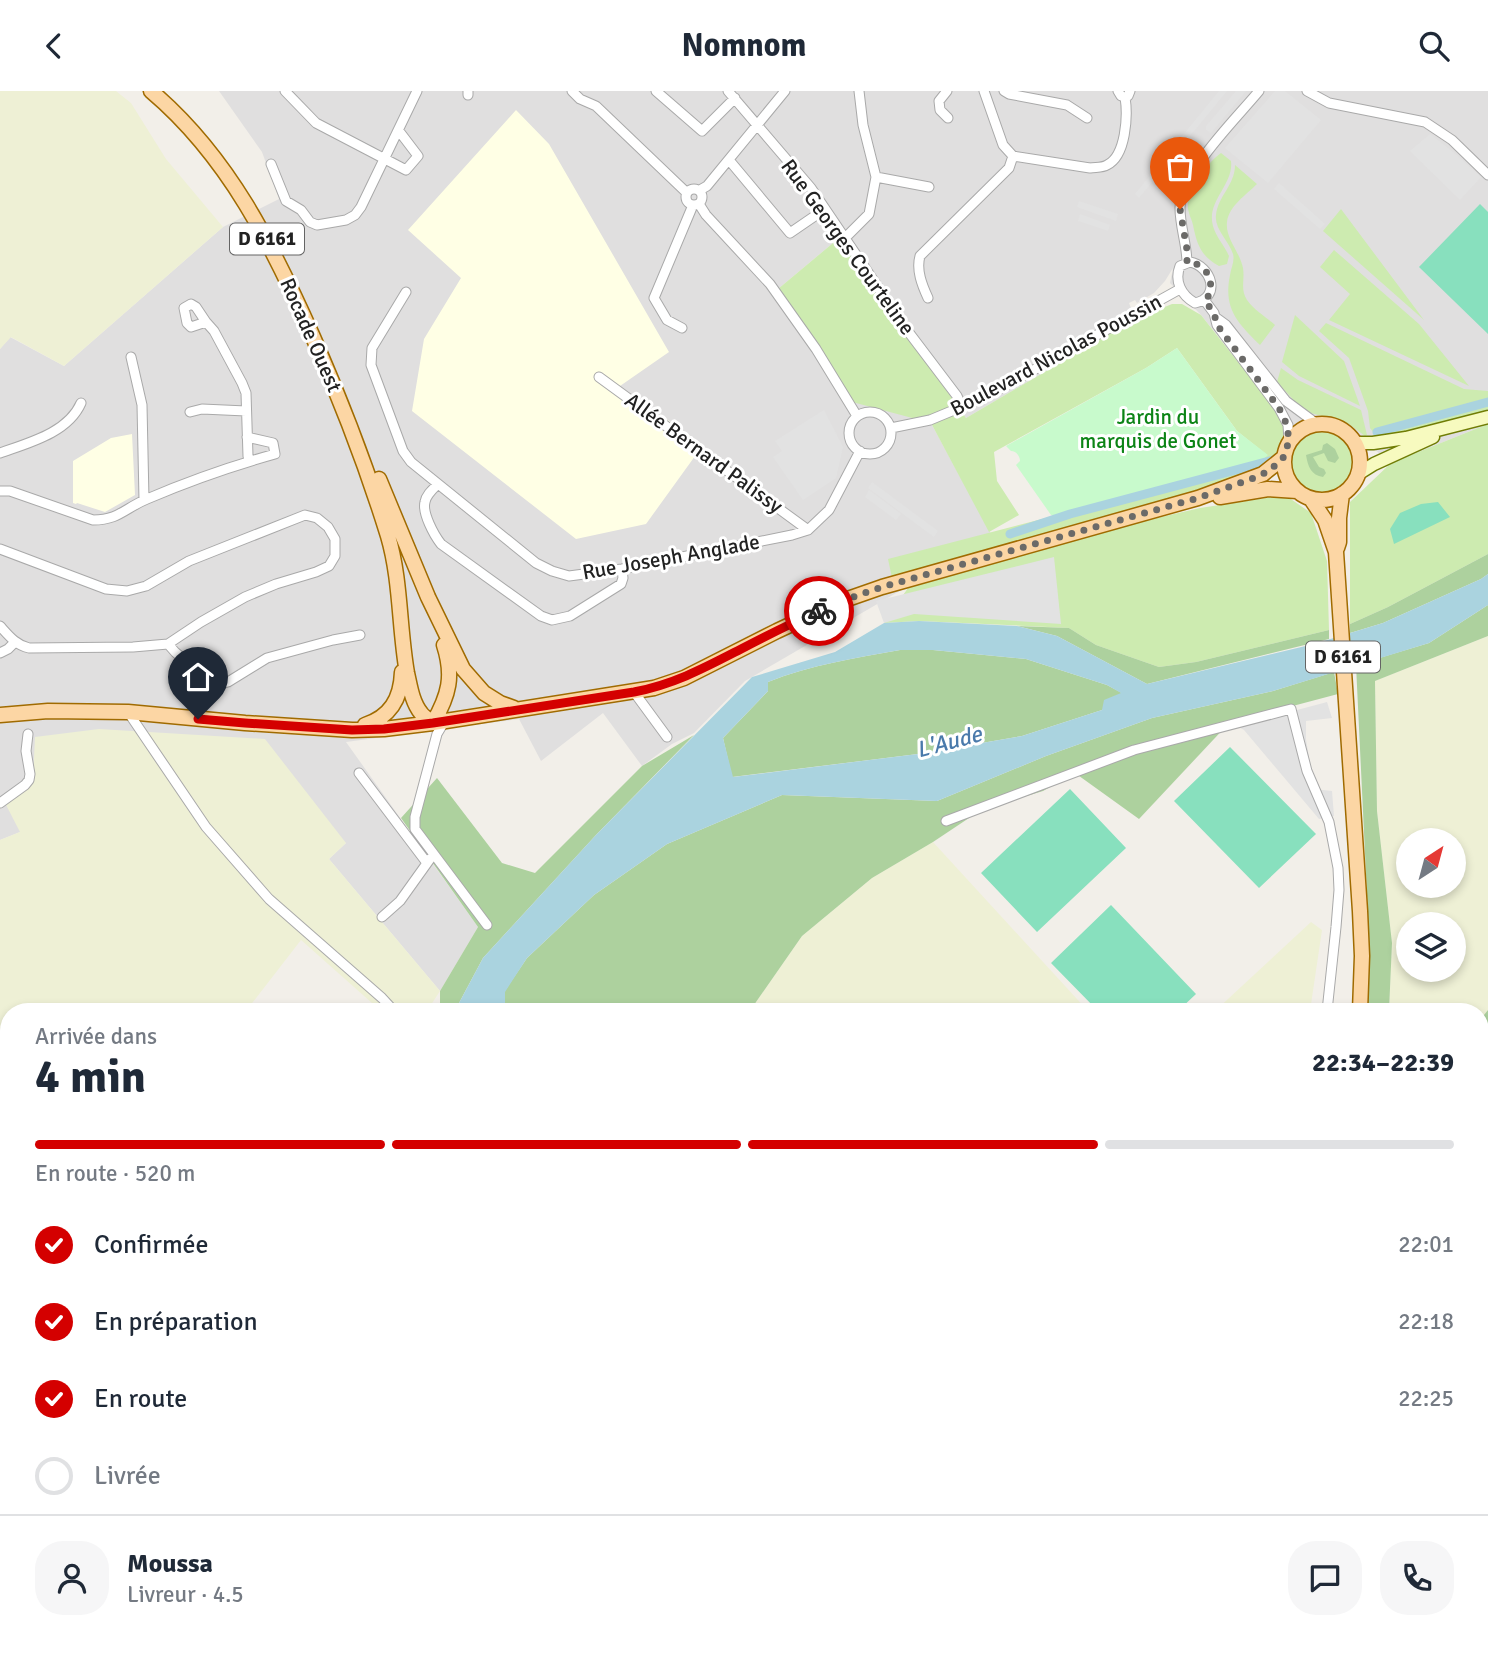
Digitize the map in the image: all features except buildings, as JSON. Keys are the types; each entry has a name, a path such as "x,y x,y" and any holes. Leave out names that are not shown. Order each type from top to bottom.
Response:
{"main road":[{"name":"Rocade Ouest","path":"151,91 216,159 261,229 370,458 428,597 463,669 484,693 517,709"},
{"name":"Rocade Ouest","path":"346,412 389,541 411,694 421,714 438,727"},
{"path":"1355,443 1383,442 1488,417"},
{"path":"1317,424 1339,428 1355,443 1360,458 1358,474 1352,485 1342,494 1327,499 1311,499 1297,491 1286,476 1283,458 1289,441 1301,429 1317,424"},
{"path":"1358,474 1377,462 1464,424"},
{"path":"438,727 517,709 654,688 684,678 839,602 882,587 1198,498 1263,474 1283,458"},
{"path":"1198,498 1268,489 1297,491"},
{"name":"D 6161","path":"1336,552 1342,494"},
{"name":"D 6161","path":"1311,499 1325,520 1336,552 1359,887 1362,957 1360,1003"},
{"path":"428,597 447,655 451,677 438,727"},
{"name":"Rocade Ouest","path":"352,730 378,721 390,710 402,684 403,650"},
{"path":"0,715 38,711 128,712 352,730 438,727 520,715 545,706"}],"street":[{"path":"285,91 316,123 405,170 418,156 399,131"},
{"path":"572,91 580,99 596,106 687,193"},
{"path":"656,91 702,131 731,94"},
{"path":"687,193 692,189 700,190 707,186 785,91"},
{"path":"845,238 869,214 876,177 863,125 859,91"},
{"path":"947,91 939,101 940,110 948,118"},
{"path":"985,91 1003,145 1013,156 1090,168 1110,164 1117,156 1122,144 1126,105 1123,93"},
{"path":"1004,91 1009,95 1067,105 1087,118"},
{"path":"1187,263 1180,209 1190,175 1259,91"},
{"path":"271,163 286,201 301,210 310,222 317,225 346,220 355,215 360,207 399,131 414,92"},
{"path":"1312,92 1329,103 1425,123 1452,141 1488,175"},
{"name":"Rue Georges Courteline","path":"731,94 811,188 907,330 957,395 962,407"},
{"path":"928,298 918,263 920,256 1009,168 1013,156"},
{"path":"729,160 790,233 825,209"},
{"path":"876,177 929,187"},
{"path":"682,328 667,320 653,298 696,204 702,197 700,190"},
{"path":"687,193 687,201 696,204 770,283 858,416"},
{"path":"1187,263 1202,267 1209,279 1212,288 1205,301 1195,303 1188,300 1180,289 1177,274 1180,266 1187,263"},
{"name":"Boulevard Nicolas Poussin","path":"891,428 930,420 983,398 1180,289"},
{"name":"Rue Joseph Anglade","path":"406,292 372,348 371,365 403,451 411,462 536,563 569,576 622,569 808,530"},
{"path":"1205,301 1217,325 1279,408 1287,425 1289,441"},
{"path":"1215,317 1226,325 1286,401 1317,424"},
{"path":"206,322 214,331 246,393 250,461"},
{"path":"131,358 142,405 144,500"},
{"name":"Allée Bernard Palissy","path":"599,377 808,530"},
{"path":"0,453 47,436 76,413 81,403"},
{"path":"190,412 202,409 246,411"},
{"path":"865,413 878,413 891,428 890,441 885,448 870,454 860,451 851,441 849,434 850,426 858,416 865,413"},
{"path":"0,491 10,491 93,520 106,520 144,500 275,454 273,443 247,437"},
{"path":"808,530 829,510 860,451"},
{"path":"438,484 426,498 424,505 433,534 441,544 541,616 552,620 570,616 621,584 622,569"},
{"path":"0,549 99,587 127,591 146,586 199,557 305,515 317,518 328,527 335,539 335,557 329,566 246,597 168,644 39,648 21,646 0,626"},
{"path":"168,644 209,681 220,684 228,682 267,658 360,635"},
{"path":"0,653 15,642"},
{"path":"634,692 667,737"},
{"path":"946,821 1134,750 1291,709 1307,771 1329,821 1338,868 1339,890 1328,1003"},
{"path":"128,712 206,827 269,899 387,1003"},
{"path":"438,727 415,817 415,829 487,925"},
{"path":"0,803 29,780 26,751 28,734"},
{"path":"359,773 427,863"},
{"path":"382,917 400,901 433,854"}],"shaded area":[{"path":"0,91 116,91 131,103 166,159 223,227 64,366 11,337 0,349"},
{"path":"219,91 1488,91 1488,424 1391,463 1330,413 1286,430 1272,405 1249,375 1201,315 1170,283 1173,268 1154,293 1137,303 1135,300 1129,303 1131,308 1126,312 1133,320 966,418 839,238 778,289 931,423 1003,556 910,585 745,681 694,733 672,744 642,766 603,713 541,761 519,719 346,742 478,927 440,991 329,859 346,843 33,781 20,832 0,840 0,349 10,337 64,366 223,227 279,199 262,152"},
{"path":"1219,91 1227,91 1139,198 1135,194"},
{"path":"1236,91 1246,91 1211,133 1206,130 1206,126"},
{"path":"1275,91 1285,91 1321,120 1268,183 1225,148"},
{"path":"516,110 549,144 669,352 620,386 703,445 646,524 576,539 412,411 424,339 461,278 408,230"},
{"path":"1430,134 1481,177 1460,200 1410,151"},
{"path":"1279,183 1325,224 1320,229 1274,189"},
{"path":"1079,201 1118,214 1116,221 1077,207"},
{"path":"1080,214 1110,225 1108,231 1078,221"},
{"path":"824,410 843,447 836,478 803,500 773,457 782,451 775,441"},
{"path":"132,434 135,495 105,512 73,503 73,461 111,438"},
{"path":"872,482 938,531 934,537 868,488"},
{"path":"869,490 901,514 896,520 865,497"},
{"path":"1054,557 1061,624 914,614 884,623 876,601"},
{"path":"1488,636 1488,1003 1389,1003 1392,943 1377,811 1375,681"},
{"path":"1327,702 1332,718 1306,721 1306,739 1314,789 1332,791 1334,816 1319,819 1244,730 1237,726"},
{"path":"99,729 265,739 346,843 329,859 440,991 432,1003 372,1003 301,940 252,1003 0,1003 0,840 20,832 3,799 33,781 35,737"},
{"path":"933,842 1081,1003 755,1003 802,936 872,878"},
{"path":"1311,922 1322,930 1311,1003 1224,1003"}],"green space":[{"path":"1221,153 1231,161 1231,170 1216,201 1212,217 1214,230 1229,256 1227,264 1219,266 1201,249 1188,202 1198,178"},
{"path":"1235,165 1257,184 1231,211 1227,228 1243,268 1245,296 1253,307 1275,325 1260,345 1234,315 1228,287 1233,257 1216,220 1217,208 1232,179"},
{"path":"1480,204 1488,212 1488,334 1419,267"},
{"path":"1341,209 1424,320 1323,231"},
{"path":"839,238 966,418 1133,320 1172,304 1182,304 1201,315 1272,405 1286,430 1285,440 1273,465 1254,476 892,578 888,559 1211,475 1261,461 1267,455 1237,431 1177,348 994,452 997,481 1019,515 989,532 931,423 841,399 778,289"},
{"path":"1334,250 1419,324 1469,386 1329,320 1350,294 1320,267"},
{"path":"1295,315 1344,361 1360,406 1299,376 1282,362"},
{"path":"1326,323 1464,389 1488,391 1488,409 1479,414 1394,435 1376,436 1370,428 1368,411 1349,358 1319,331"},
{"name":"Jardin du marquis de Gonet","path":"1177,348 1237,431 1268,455 1261,461 1057,516 1051,515 1016,465 1020,461 1018,456 1006,446"},
{"path":"1281,368 1298,380 1361,410 1367,435 1349,424 1311,413 1299,406 1277,382"},
{"path":"1488,424 1488,554 1350,624 1350,502 1391,463"},
{"path":"1322,430 1345,440 1355,463 1345,486 1322,496 1299,486 1289,463 1299,440"},
{"path":"1327,443 1335,449 1339,458 1335,463 1328,461 1324,453 1313,457 1326,473 1323,477 1311,470 1306,455 1322,450"},
{"path":"1285,495 1311,513 1327,561 1329,630 1196,662 1159,667 1096,645 1069,628 919,621 884,623 910,585 1114,528 1200,508"},
{"path":"1438,502 1450,517 1394,544 1390,529 1400,513 1421,504"},
{"path":"1488,554 1488,574 1481,579 1383,623 1350,633 1350,624"},
{"path":"1488,605 1488,636 1375,681 1377,811 1392,943 1389,1003 1365,1003 1368,916 1356,665 1429,643"},
{"path":"1017,626 1069,628 1096,645 1159,667 1196,662 1329,630 1329,639 1147,684 1057,636"},
{"path":"900,650 933,650 1026,659 1107,685 1122,693 1102,710 1022,736 918,754 732,777 723,738 768,691 768,682 816,667"},
{"path":"1334,672 1338,694 1229,723 1139,819 1075,773 1043,791 981,810 872,878 802,936 755,1003 505,1003 504,992 527,958 594,895 667,844 782,795 937,801 1046,756 1152,718 1273,691"},
{"path":"694,735 596,835 483,958 459,1003 440,1003 440,991 478,927 401,818 437,778 502,863 535,873 642,766"},
{"path":"1230,747 1316,834 1259,888 1174,801"},
{"path":"1070,789 1126,848 1037,932 981,873"},
{"path":"1111,905 1196,994 1186,1003 1090,1003 1051,963"}],"water":[{"path":"1488,574 1488,605 1429,643 1273,691 1152,718 1046,756 937,801 782,795 667,844 594,895 527,958 505,992 505,1003 459,1003 483,958 596,835 752,677 835,652 884,623 919,621 1017,626 1057,636 1147,684 1314,644 1383,623","holes":["900,650 933,650 1026,659 1107,685 1121,693 1104,700 1102,710 1022,736 918,754 733,777 723,738 768,691 768,682 816,667"]}],"waterway":[{"path":"1377,432 1488,402"},
{"path":"1010,534 1070,514 1273,460"}],"way so far":[{"path":"819,611 882,587 1198,498 1254,478 1277,465 1283,458 1289,441 1287,425 1279,408 1217,325 1214,313 1205,301 1212,288 1202,267 1187,263 1180,209"}],"route":[{"path":"198,719 352,730 384,729 634,692 684,678 819,611"}],"water label":[{"name":"L'Aude","path":"949,742"}]}
